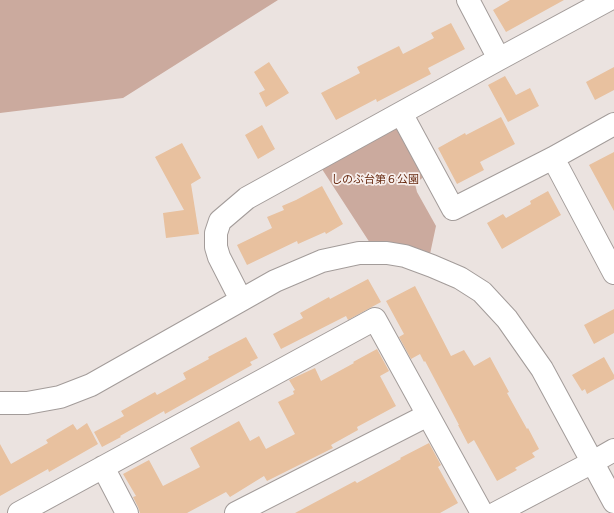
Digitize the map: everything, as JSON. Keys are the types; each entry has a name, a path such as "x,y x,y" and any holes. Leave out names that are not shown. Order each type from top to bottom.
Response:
{"street":[{"path":"468,0 499,59"},
{"path":"241,300 218,257 216,233 220,221 247,198 608,0"},
{"path":"401,113 453,209 614,124"},
{"path":"552,158 611,261"},
{"path":"0,403 27,403 60,397 91,385 275,281 322,261 359,253 386,253 405,256 460,278 482,292 507,319 542,369 614,502"},
{"path":"20,513 375,319 482,513"},
{"path":"236,513 428,415"},
{"path":"496,513 614,450"},
{"path":"102,467 127,513"}],"green space":[{"path":"0,0 278,0 123,98 0,113"},
{"name":"しのぶ台第６公園","path":"396,122 427,174 415,184 417,192 436,226 430,254 370,243 320,166"}],"building":[{"path":"510,0 564,0 506,32 493,10"},
{"path":"451,23 465,49 428,68 431,74 377,102 376,99 336,120 321,93 360,73 357,67 399,46 403,54 434,38 431,33"},
{"path":"269,62 289,93 266,107 259,93 265,90 254,72"},
{"path":"614,67 614,90 595,100 586,82"},
{"path":"505,76 516,95 530,88 539,106 508,122 488,85"},
{"path":"501,117 515,144 480,162 484,170 457,184 438,148 465,133 466,135"},
{"path":"262,125 275,149 258,159 245,135"},
{"path":"182,143 201,178 191,184 199,234 166,238 163,213 184,210 155,157"},
{"path":"614,152 614,211 589,165"},
{"path":"322,186 343,224 326,234 325,232 298,244 297,241 247,265 237,245 272,228 267,217 284,210 282,206"},
{"path":"548,191 561,215 502,249 487,223 503,214 506,218 531,204 530,201"},
{"path":"368,279 381,302 348,320 346,316 281,349 273,334 303,318 300,313 329,297 330,299"},
{"path":"415,286 451,356 464,350 474,366 490,357 509,392 507,393 539,449 532,453 535,457 515,468 517,470 497,481 474,440 468,444 425,361 424,362 420,354 411,359 399,337 404,334 386,301"},
{"path":"614,309 614,333 594,344 584,325"},
{"path":"246,337 258,358 250,362 252,365 165,414 164,411 102,447 94,432 124,416 121,411 155,392 157,395 186,379 183,373 209,359 208,357"},
{"path":"377,349 389,371 380,376 396,406 357,427 358,430 331,445 333,448 267,481 264,476 230,497 226,492 187,513 140,513 133,497 136,496 123,474 149,460 163,486 200,467 190,448 239,421 250,441 259,436 266,449 295,434 278,402 294,394 293,391 295,390 289,380 315,368 321,381"},
{"path":"604,357 614,375 614,379 587,394 585,389 582,391 572,375"},
{"path":"87,423 98,444 49,472 48,469 0,496 0,444 11,464 48,443 46,440 73,424 77,430"},
{"path":"429,443 441,465 438,467 458,503 440,513 295,513 355,481 357,483"}]}
